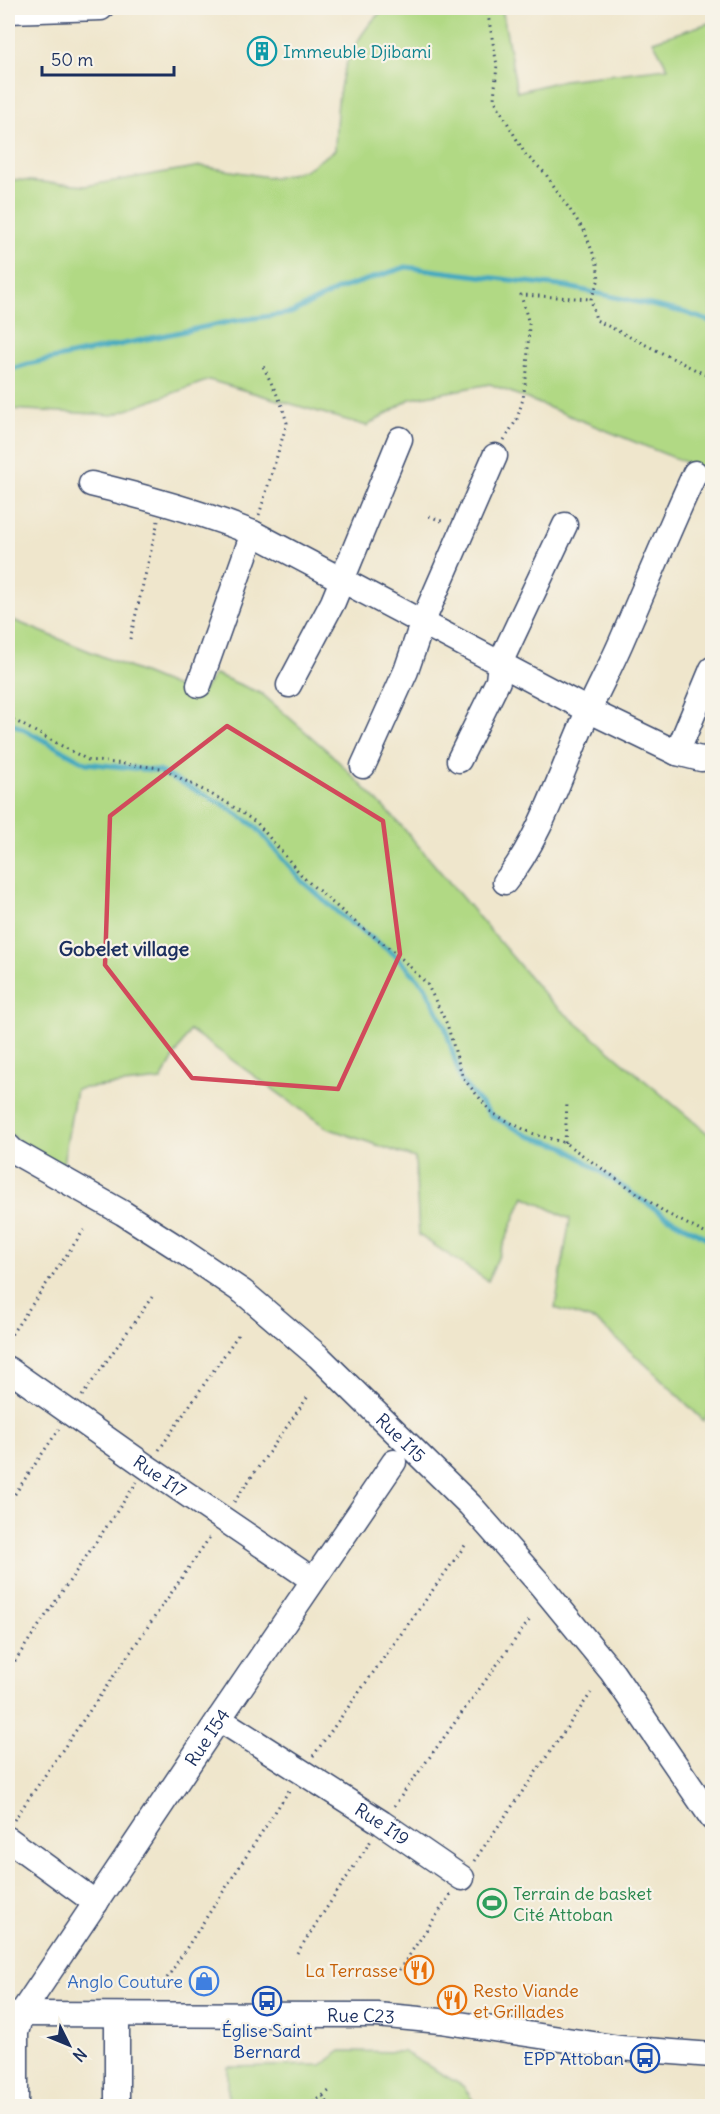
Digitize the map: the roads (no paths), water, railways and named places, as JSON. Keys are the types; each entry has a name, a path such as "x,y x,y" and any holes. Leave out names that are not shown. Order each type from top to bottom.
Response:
{"street":[{"path":"8,11 101,8"},
{"path":"289,685 333,602 400,439"},
{"path":"363,766 406,671 423,621 495,456"},
{"path":"505,882 518,866 538,827 588,710 695,474"},
{"path":"91,483 216,518 253,533 588,710 677,753 701,759 712,758"},
{"path":"459,760 498,681 500,663 566,525"},
{"path":"199,685 253,533"},
{"path":"677,753 712,669"},
{"name":"Rue I15","path":"8,1146 13,1151 123,1213 243,1292 318,1356 470,1505 539,1583 612,1672 712,1818"},
{"name":"Rue I17","path":"8,1369 313,1580"},
{"name":"Rue I54","path":"14,2014 96,1903 394,1462"},
{"name":"Rue I19","path":"219,1719 382,1823 462,1878"},
{"path":"11,1830 96,1903"},
{"path":"14,2014 16,2106"},
{"name":"Rue C23","path":"14,2014 377,2015 440,2021 620,2048 712,2055"},
{"path":"117,2015 117,2106"}],"waterway":[{"path":"8,370 233,321 291,313 339,289 406,267 568,287 683,312 712,322"},
{"path":"8,721 86,763 159,771 224,805 255,826 302,881 348,921 395,955 425,986 445,1026 461,1081 491,1115 529,1136 563,1146 664,1215 712,1241"}],"place":[{"name":"Immeuble Djibami","path":"262,51"},
{"name":"Terrain de basket Cité Attoban","path":"492,1903"},
{"name":"La Terrasse","path":"419,1970"},
{"name":"Anglo Couture","path":"204,1981"},
{"name":"Resto Viande et Grillades","path":"452,2000"},
{"name":"Église Saint Bernard","path":"267,2001"},
{"name":"EPP Attoban","path":"645,2058"}],"district":[{"name":"Gobelet village","path":"124,948"}]}
